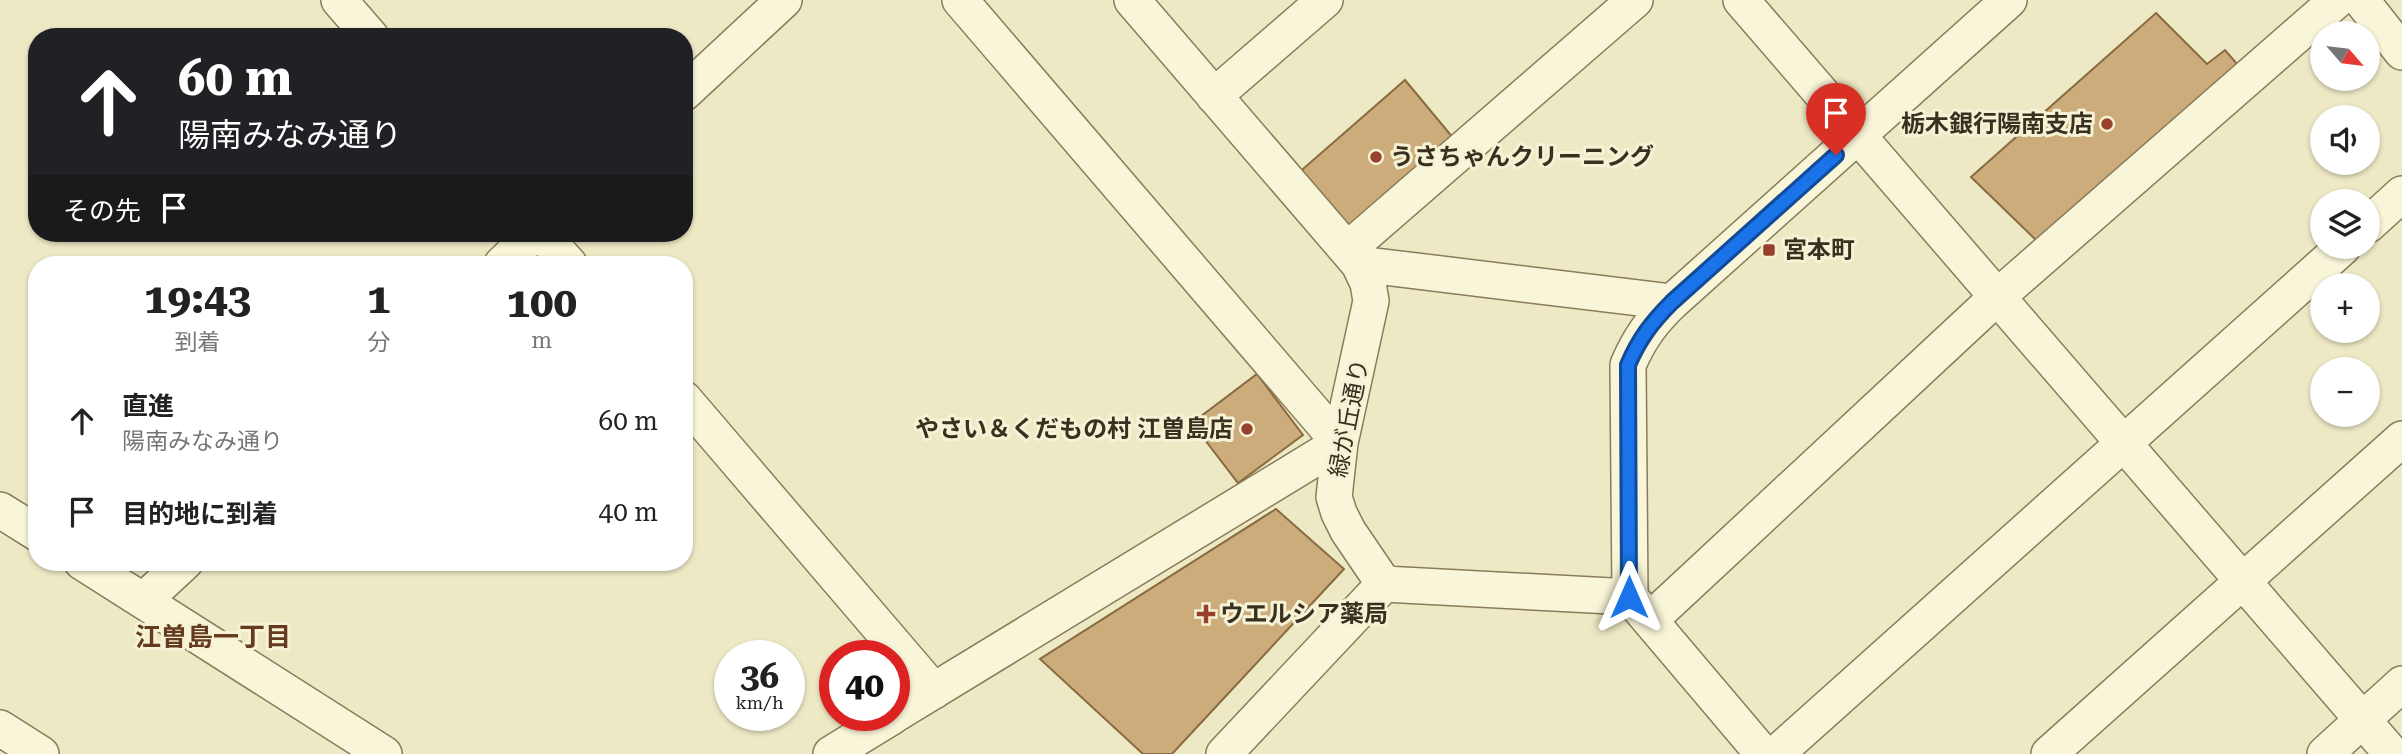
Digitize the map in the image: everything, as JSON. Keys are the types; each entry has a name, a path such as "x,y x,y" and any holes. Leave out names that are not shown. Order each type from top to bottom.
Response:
{"street":[{"path":"339,0 363,28"},
{"path":"693,85 784,0"},
{"path":"910,705 1340,443 960,0"},
{"path":"1214,96 1325,0"},
{"path":"1353,257 1635,0"},
{"path":"1741,0 2392,754"},
{"path":"1763,754 1640,608 1628,365 1638,341 1672,302 2009,0"},
{"path":"1224,754 1384,584 1640,608 2337,0"},
{"path":"2361,0 2402,52"},
{"name":"緑が丘通り","path":"1146,5 1214,96 1353,257 1368,284 1371,301 1340,443 1334,497 1339,513 1384,584"},
{"path":"2380,214 2402,194"},
{"path":"511,256 525,242"},
{"path":"549,242 562,256"},
{"path":"1353,257 1672,302"},
{"path":"1776,754 2330,259"},
{"path":"693,410 934,691"},
{"path":"2049,754 2402,439"},
{"path":"0,510 28,527"},
{"path":"97,571 375,752"},
{"path":"144,600 175,571"},
{"path":"2325,754 2402,684"},
{"path":"0,728 41,754"},
{"path":"831,754 868,731"}],"building":[{"name":"栃木銀行陽南支店","path":"2156,13 2207,64 2225,50 2244,72 2042,246 1971,177"},
{"name":"うさちゃんクリーニング","path":"1405,80 1454,139 1349,240 1296,175"},
{"name":"やさい＆くだもの村 江曽島店","path":"1257,374 1303,435 1238,483 1192,423"},
{"name":"ウエルシア薬局","path":"1276,509 1344,569 1172,754 1143,754 1040,659"}],"place":[{"name":"栃木銀行陽南支店","path":"2107,124"},
{"name":"うさちゃんクリーニング","path":"1376,157"},
{"name":"宮本町","path":"1769,250"},
{"name":"やさい＆くだもの村 江曽島店","path":"1247,429"},
{"name":"ウエルシア薬局","path":"1206,614"}],"district":[{"name":"江曽島一丁目","path":"213,637"}],"route":[{"path":"1629,597 1628,365 1638,341 1672,302 1836,155"}]}
